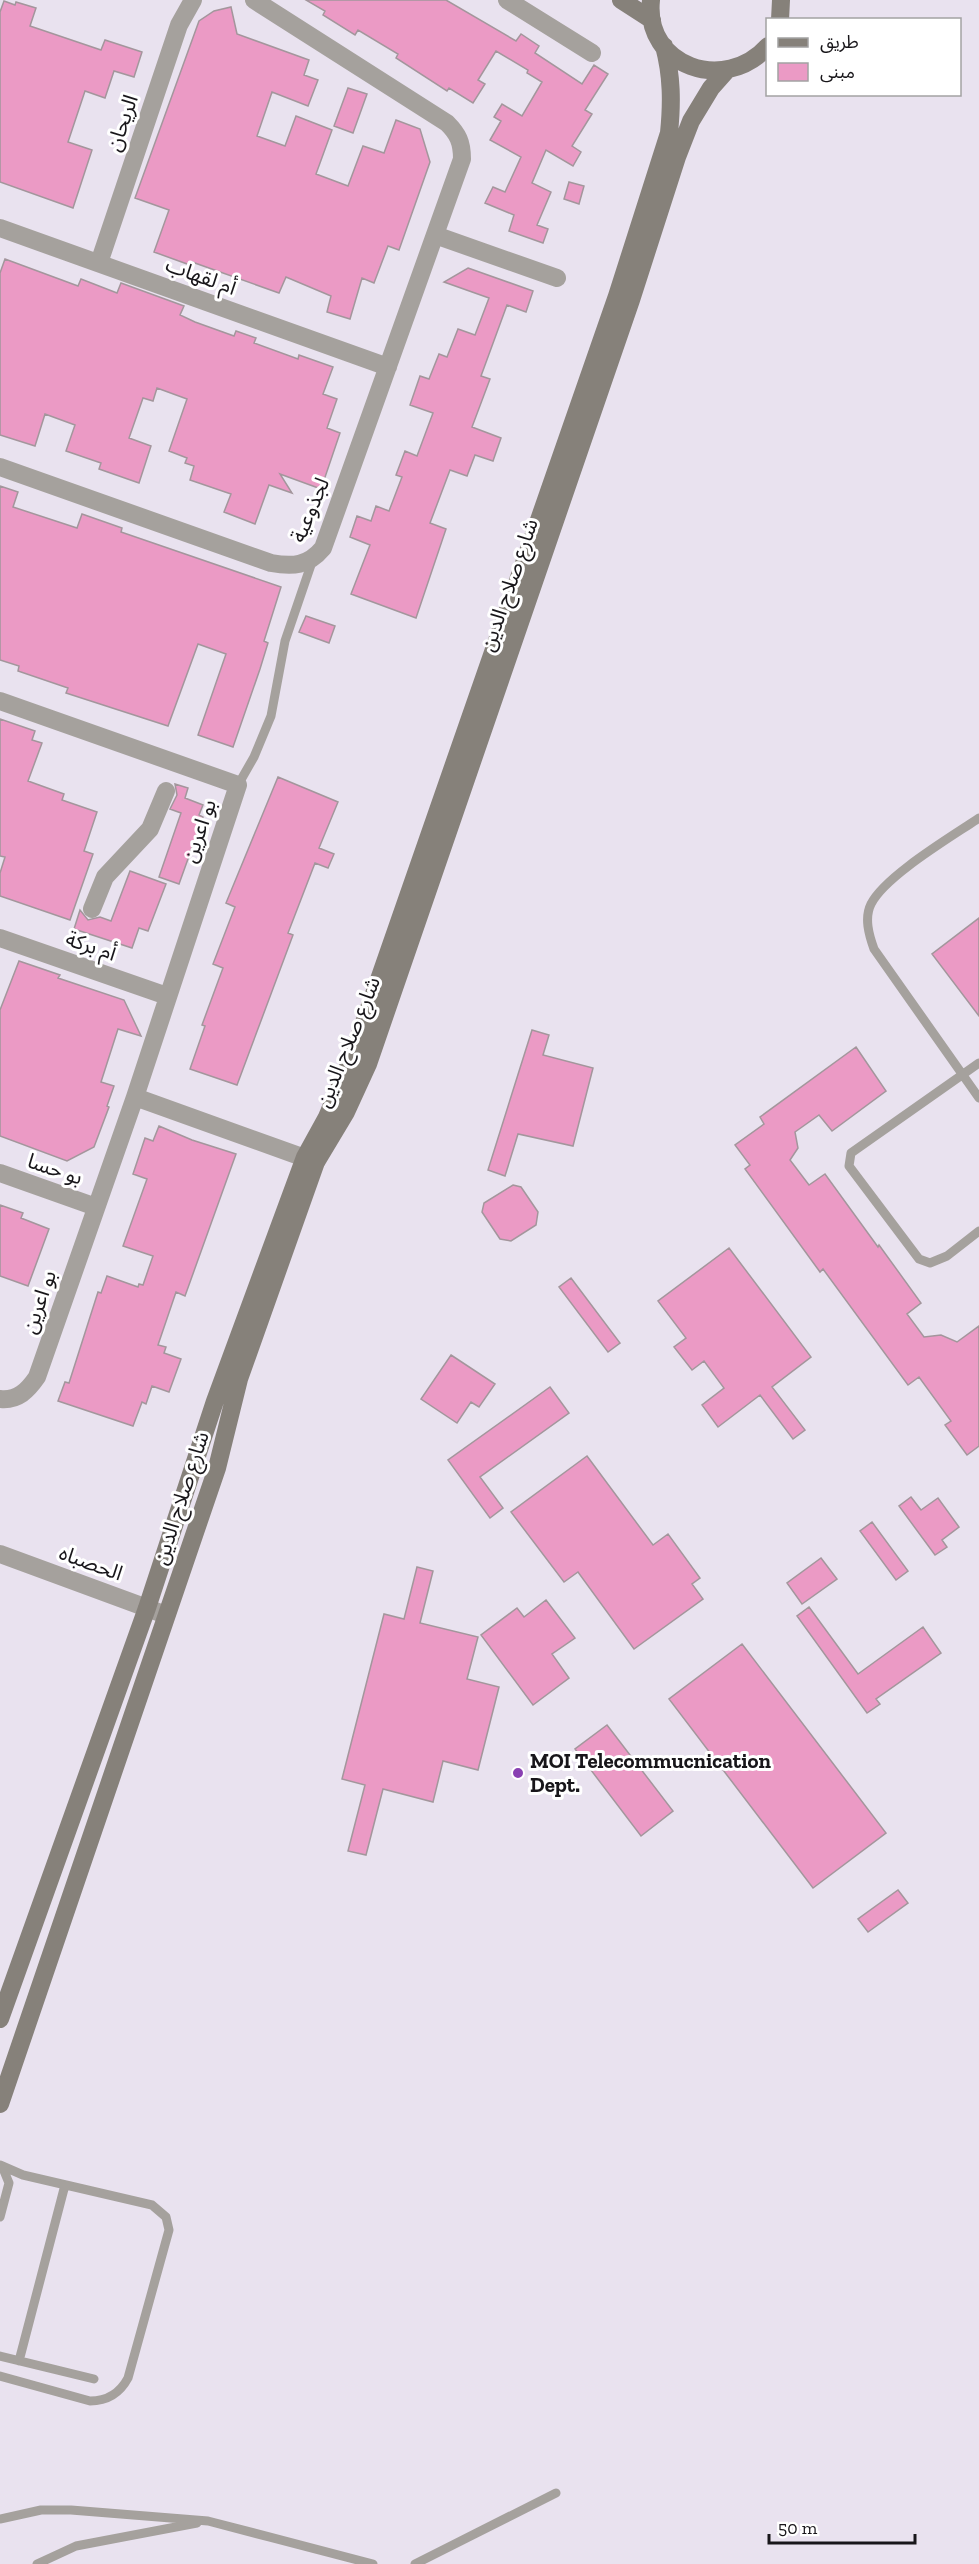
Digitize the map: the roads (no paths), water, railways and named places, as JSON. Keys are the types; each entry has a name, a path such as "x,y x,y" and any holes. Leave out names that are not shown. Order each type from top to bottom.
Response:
{"street":[{"name":"الريحان","path":"99,263 179,24 193,0"},
{"name":"لجذوعية","path":"0,467 271,563 291,566 313,559 323,548 462,159 462,146 457,134 447,123 254,0"},
{"path":"507,0 592,53"},
{"path":"621,0 652,20"},
{"path":"651,0 652,20 664,46 672,55 692,67 703,70 727,70 751,61 766,48"},
{"path":"780,18 781,0"},
{"name":"شارع صلاح الدين","path":"0,2019 147,1608 215,1401 351,1060 617,296 669,133 672,92 664,46"},
{"name":"شارع صلاح الدين","path":"0,2104 217,1468 239,1379 310,1160 346,1112 368,1064 631,300 684,139 701,104 727,70"},
{"name":"أم لقهاب","path":"0,228 388,367"},
{"path":"435,235 557,278"},
{"name":"بو اعرين","path":"0,701 238,785 135,1097 37,1377 30,1388 19,1396 0,1400"},
{"path":"92,909 108,873 150,829 177,762"},
{"name":"أم بركة","path":"0,938 167,996"},
{"path":"135,1097 310,1160"},
{"name":"بو حسا","path":"0,1173 96,1207"},
{"name":"الحصباه","path":"0,1554 166,1615"}],"lane":[{"path":"238,785 271,716 285,641 313,559"},
{"path":"979,818 886,885 870,905 867,920 868,934 874,948 979,1098"},
{"path":"979,1063 851,1153 849,1166 919,1259 930,1263 947,1256 979,1231"},
{"path":"0,2376 90,2401 112,2396 128,2378 169,2230 163,2212 152,2205 12,2172 1,2166"},
{"path":"0,2217 9,2183 1,2166"},
{"path":"20,2361 65,2185"},
{"path":"0,2356 94,2379"},
{"path":"415,2564 556,2493"},
{"path":"0,2519 41,2510 71,2510 208,2521 373,2564"},
{"path":"38,2564 76,2546 208,2521"}],"place":[{"name":"MOI Telecommucnication Dept.","path":"518,1773"}]}
